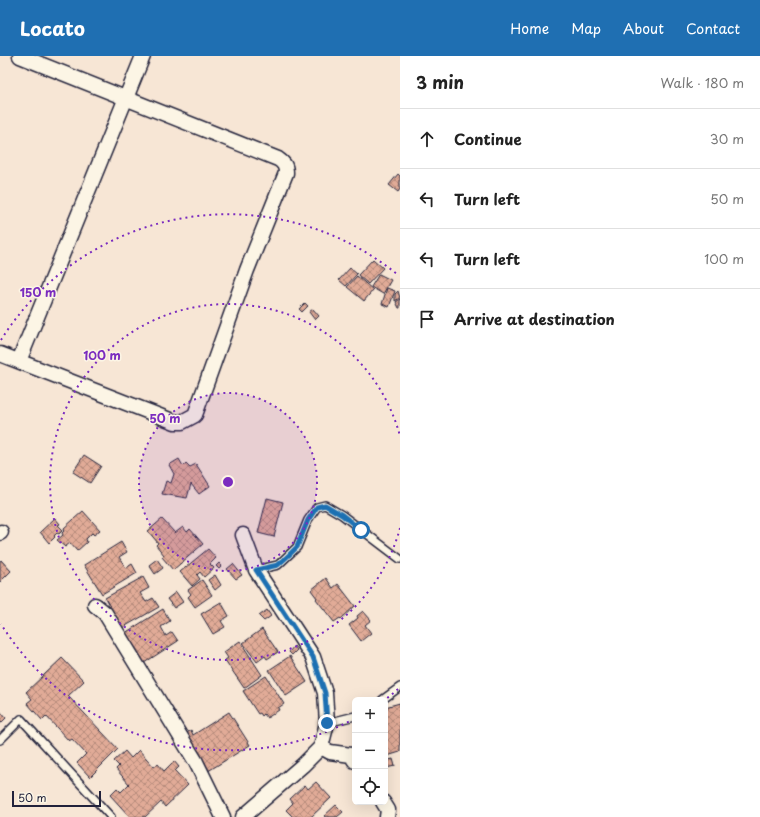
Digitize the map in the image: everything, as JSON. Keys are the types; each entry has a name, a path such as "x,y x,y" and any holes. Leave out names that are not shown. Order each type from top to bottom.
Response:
{"street":[{"path":"0,354 175,422 182,422 195,415 247,270 286,173 286,167 278,159 20,56"},
{"path":"19,361 143,56"},
{"path":"242,817 303,765 320,747 327,723 325,693 313,657 256,570 243,535"},
{"path":"95,605 104,614 196,762 223,817"},
{"path":"320,747 330,752 351,755 352,756"},
{"path":"385,805 388,810 388,817"}],"lane":[{"path":"256,570 278,565 293,551 297,547 308,520 317,507 325,505 342,515 400,559"},
{"path":"386,697 400,687"},
{"path":"327,723 352,717"},
{"path":"0,740 20,719 111,817"}],"building":[{"path":"398,174 400,176 400,189 398,192 389,185"},
{"path":"373,259 383,268 368,284 358,275"},
{"path":"350,268 357,274 346,286 339,280"},
{"path":"379,274 391,280 383,294 371,287"},
{"path":"357,276 373,290 364,301 347,287"},
{"path":"387,288 395,291 389,307 382,304"},
{"path":"398,291 400,298 395,301 395,294"},
{"path":"400,299 400,308 399,308 396,302"},
{"path":"305,303 308,306 302,312 299,309"},
{"path":"313,309 319,316 315,320 309,312"},
{"path":"84,455 101,466 90,483 73,472"},
{"path":"179,459 183,466 186,463 190,467 196,464 210,486 199,494 191,484 187,498 162,494 166,481 171,483 174,474 169,465"},
{"path":"267,498 283,502 274,537 258,533"},
{"path":"83,511 100,530 94,535 92,533 86,539 87,542 77,551 70,543 65,547 57,540 63,535 62,533 65,530 64,528"},
{"path":"55,518 60,524 58,525 63,530 59,534 57,533 49,543 40,532"},
{"path":"162,519 175,533 183,527 187,532 190,529 203,544 173,570 162,557 164,555 156,545 158,543 148,531"},
{"path":"121,542 127,552 119,557 126,568 132,564 137,573 102,594 84,565"},
{"path":"208,549 216,558 210,564 214,568 204,577 200,572 197,575 200,579 192,586 180,572"},
{"path":"157,559 163,568 155,574 149,565"},
{"path":"1,560 11,571 0,582 0,561"},
{"path":"219,563 222,566 219,569 216,566"},
{"path":"233,564 242,575 236,579 227,569"},
{"path":"215,575 221,585 215,590 208,580"},
{"path":"143,577 149,588 140,593 146,602 153,598 159,607 122,628 105,598"},
{"path":"326,578 333,588 338,584 355,606 341,619 340,618 334,622 311,590"},
{"path":"202,580 212,595 195,607 188,597 191,594 188,590"},
{"path":"176,592 183,602 174,608 167,599"},
{"path":"221,602 229,616 221,621 225,627 213,634 201,614"},
{"path":"163,609 170,621 161,627 166,636 172,632 178,641 144,663 125,633"},
{"path":"267,610 271,616 264,621 259,616"},
{"path":"363,611 371,620 365,625 371,633 361,641 349,625 358,618 357,616"},
{"path":"262,629 278,652 267,659 265,656 257,662 243,643"},
{"path":"240,641 262,675 244,688 225,660 228,658 224,652"},
{"path":"294,646 297,650 292,655 289,652"},
{"path":"290,656 307,682 286,696 269,670"},
{"path":"62,658 84,681 68,696 118,749 90,777 77,763 86,754 72,739 69,741 46,716 42,720 27,703 32,699 26,692"},
{"path":"266,676 284,704 278,708 279,710 267,718 264,714 262,716 260,713 258,714 243,691"},
{"path":"400,703 400,752 388,756 388,733 388,706"},
{"path":"1,712 6,718 0,724 0,713"},
{"path":"229,712 250,745 205,773 182,736 191,730 193,735"},
{"path":"139,750 154,767 158,764 164,771 174,761 179,767 175,771 188,785 165,807 161,802 145,817 130,817 110,795 117,788 121,792 129,784 116,769 119,766 114,761 125,751 131,758"},
{"path":"393,759 395,766 388,768 388,760"},
{"path":"316,782 331,798 311,817 293,817 286,810 293,803 290,799 305,785 308,789"},
{"path":"336,805 343,812 337,817 324,816"}],"route":[{"path":"327,723 325,693 313,657 256,570 278,565 297,547 308,520 317,507 325,505 342,515 361,530"}]}
